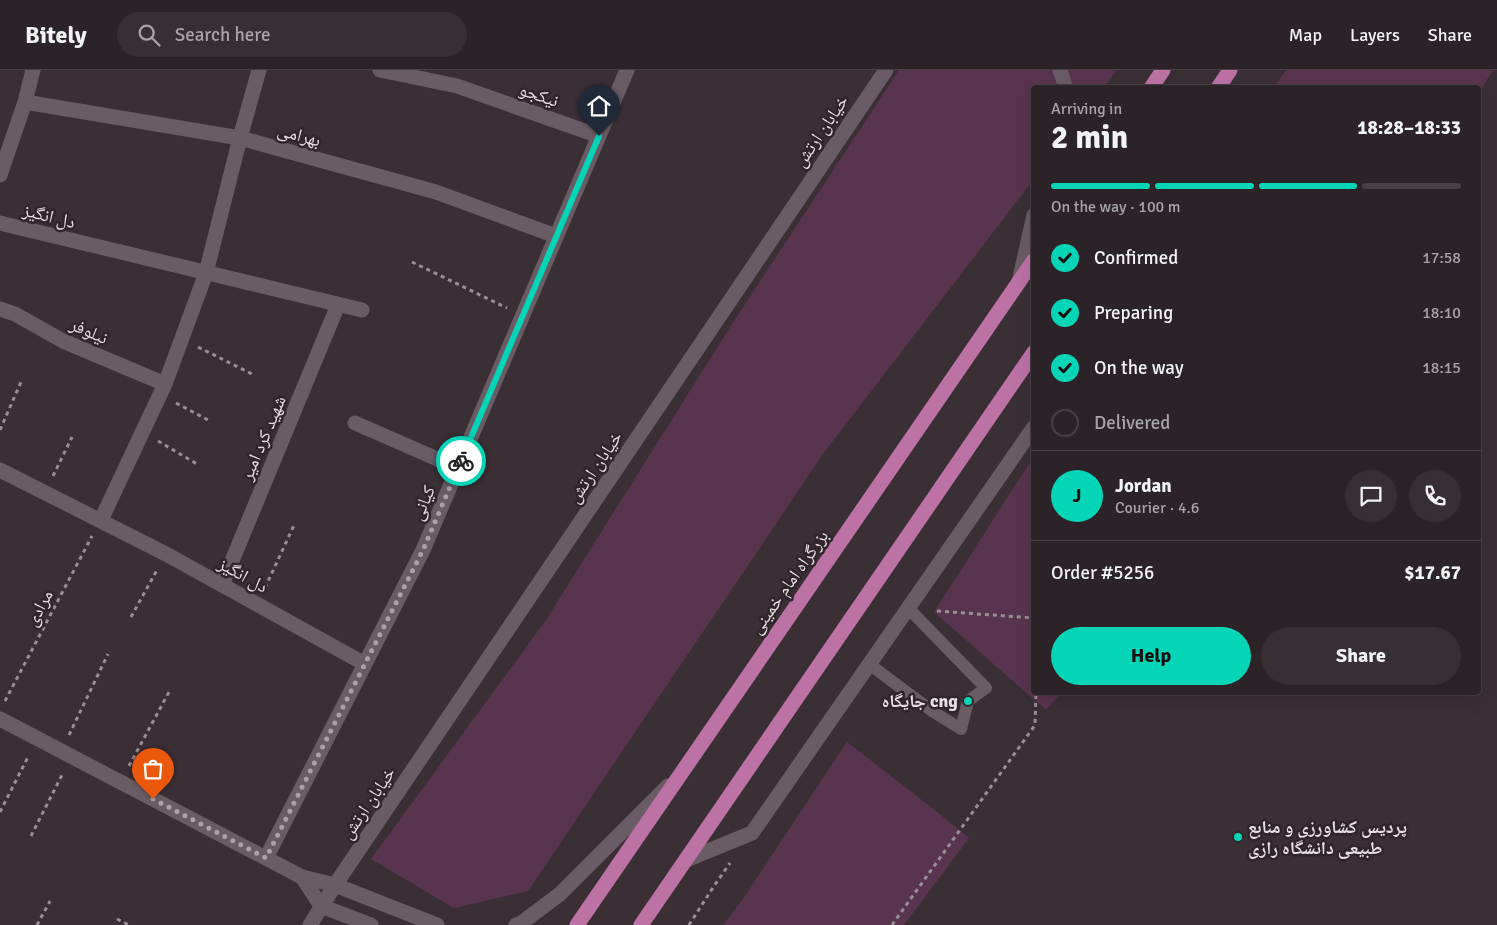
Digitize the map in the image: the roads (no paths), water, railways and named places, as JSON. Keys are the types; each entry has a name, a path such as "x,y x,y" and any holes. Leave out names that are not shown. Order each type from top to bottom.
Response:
{"highway":[{"path":"1153,85 1163,70"},
{"path":"1220,85 1230,70"},
{"name":"بزرگراه امام خمینی","path":"577,925 1031,264"},
{"path":"641,925 1031,356"}],"street":[{"path":"0,175 25,102 33,70"},
{"path":"101,520 162,389 206,274 240,138 260,70"},
{"name":"نیکجو","path":"380,70 457,86 599,136"},
{"name":"کیانی","path":"266,858 423,550 627,70"},
{"name":"خیابان ارتش","path":"310,925 335,885 886,70"},
{"path":"1060,70 1064,85"},
{"name":"بهرامی","path":"25,102 240,138 436,192 556,236"},
{"name":"دل انگیز","path":"0,223 362,310"},
{"path":"1019,282 1031,228"},
{"name":"شهید کرد امیر","path":"222,585 338,305"},
{"name":"نیلوفر","path":"0,309 15,314 63,341 162,389"},
{"path":"355,423 458,468"},
{"path":"686,860 752,833 1031,431"},
{"name":"دل انگیز","path":"0,470 166,554 365,664"},
{"path":"0,719 302,877 335,885 437,925"},
{"path":"516,925 560,894 678,776"},
{"path":"302,877 321,906 370,925"}],"lane":[{"path":"869,664 932,711 961,729 968,700 986,688 908,608"}],"place":[{"name":"جایگاه cng","path":"968,701"},
{"name":"پردیس کشاورزی و منابع طبیعی دانشگاه رازی","path":"1238,837"}]}
